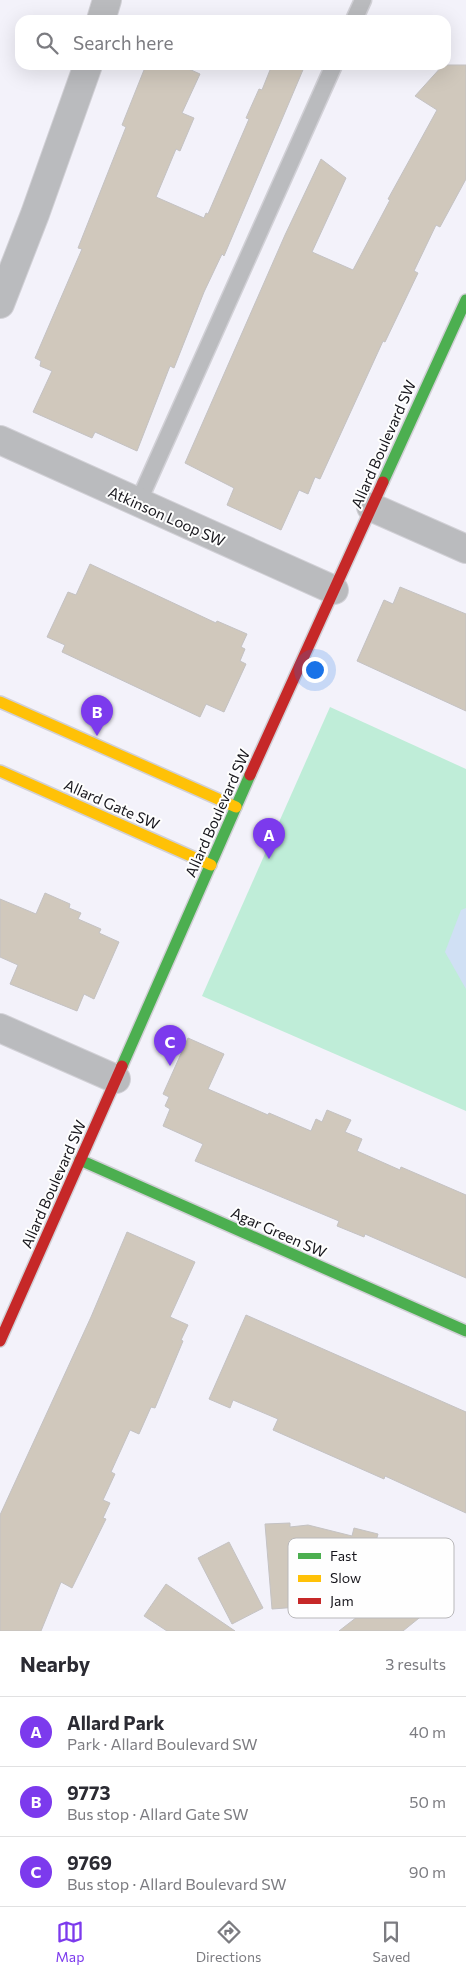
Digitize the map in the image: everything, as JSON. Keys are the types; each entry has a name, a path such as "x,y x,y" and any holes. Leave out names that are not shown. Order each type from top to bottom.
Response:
{"street":[{"path":"102,15 107,0"},
{"path":"0,304 54,163 86,70"},
{"name":"Allard Boulevard SW","path":"0,1341 236,807 466,300"},
{"name":"Atkinson Loop SW","path":"0,440 334,590"},
{"path":"371,507 466,549"},
{"path":"0,702 236,807"},
{"name":"Allard Gate SW","path":"0,771 211,865"},
{"path":"0,1028 116,1079"},
{"name":"Agar Green SW","path":"80,1160 466,1331"}],"lane":[{"path":"356,15 363,0"},
{"path":"138,503 332,70"}],"green space":[{"path":"330,707 466,769 466,1111 202,996"}],"water":[{"path":"466,908 466,989 445,952 461,910"}],"building":[{"path":"451,65 466,65 466,179 440,227 436,225 414,271 418,273 385,342 383,341 320,479 315,477 308,494 299,490 281,530 227,505 234,488 185,463 285,235 321,159 346,178 312,252 353,270 390,200 388,199 437,110 415,96 438,70 451,70"},
{"path":"144,70 191,70 200,74 182,113 194,118 180,151 176,149 156,197 204,218 206,213 208,214 249,119 246,118 259,89 262,90 270,70 303,70 224,256 222,254 204,292 174,368 170,366 137,451 95,432 92,438 33,412 52,371 40,366 41,361 35,358 82,249 78,248 126,127 122,125"},
{"path":"90,564 216,623 217,621 247,634 241,647 245,649 240,661 246,664 224,712 206,704 200,717 62,652 65,645 47,637 68,592 76,595"},
{"path":"400,587 466,614 466,711 357,661 384,600 393,604"},
{"path":"45,893 70,904 69,908 81,913 78,919 101,929 99,933 119,942 94,999 84,994 77,1011 10,984 18,965 0,957 0,899 36,914"},
{"path":"188,1038 224,1054 208,1089 311,1131 316,1119 322,1122 327,1110 351,1120 345,1132 362,1139 357,1151 400,1170 401,1167 466,1195 466,1278 365,1234 364,1237 337,1226 339,1221 195,1161 203,1144 163,1126 170,1109 165,1106 169,1097 163,1094"},
{"path":"127,1232 195,1262 170,1317 188,1325 181,1340 183,1341 155,1408 151,1407 139,1434 130,1430 111,1472 115,1474 103,1500 110,1503 103,1518 106,1519 72,1588 61,1582 41,1631 0,1631 0,1515 91,1317"},
{"path":"246,1315 466,1412 466,1513 385,1476 384,1479 273,1430 278,1419 233,1400 230,1408 209,1399"},
{"path":"290,1523 290,1527 308,1525 352,1536 354,1528 378,1534 377,1538 288,1538 288,1608 272,1609 265,1524"},
{"path":"229,1542 263,1608 232,1624 198,1558"},
{"path":"166,1584 235,1631 167,1631 144,1616"},
{"path":"356,1618 419,1618 403,1631 339,1631"}],"traffic: fast":[{"path":"383,482 466,300"},
{"path":"122,1066 250,775"},
{"path":"80,1160 466,1331"}],"traffic: slow":[{"path":"0,702 236,807"},
{"path":"0,771 211,865"}],"traffic: jam":[{"path":"250,775 383,482"},
{"path":"0,1341 122,1066"}],"place":[{"name":"9773","path":"97,736"},
{"name":"Allard Park","path":"269,859"},
{"name":"9769","path":"170,1066"}]}
